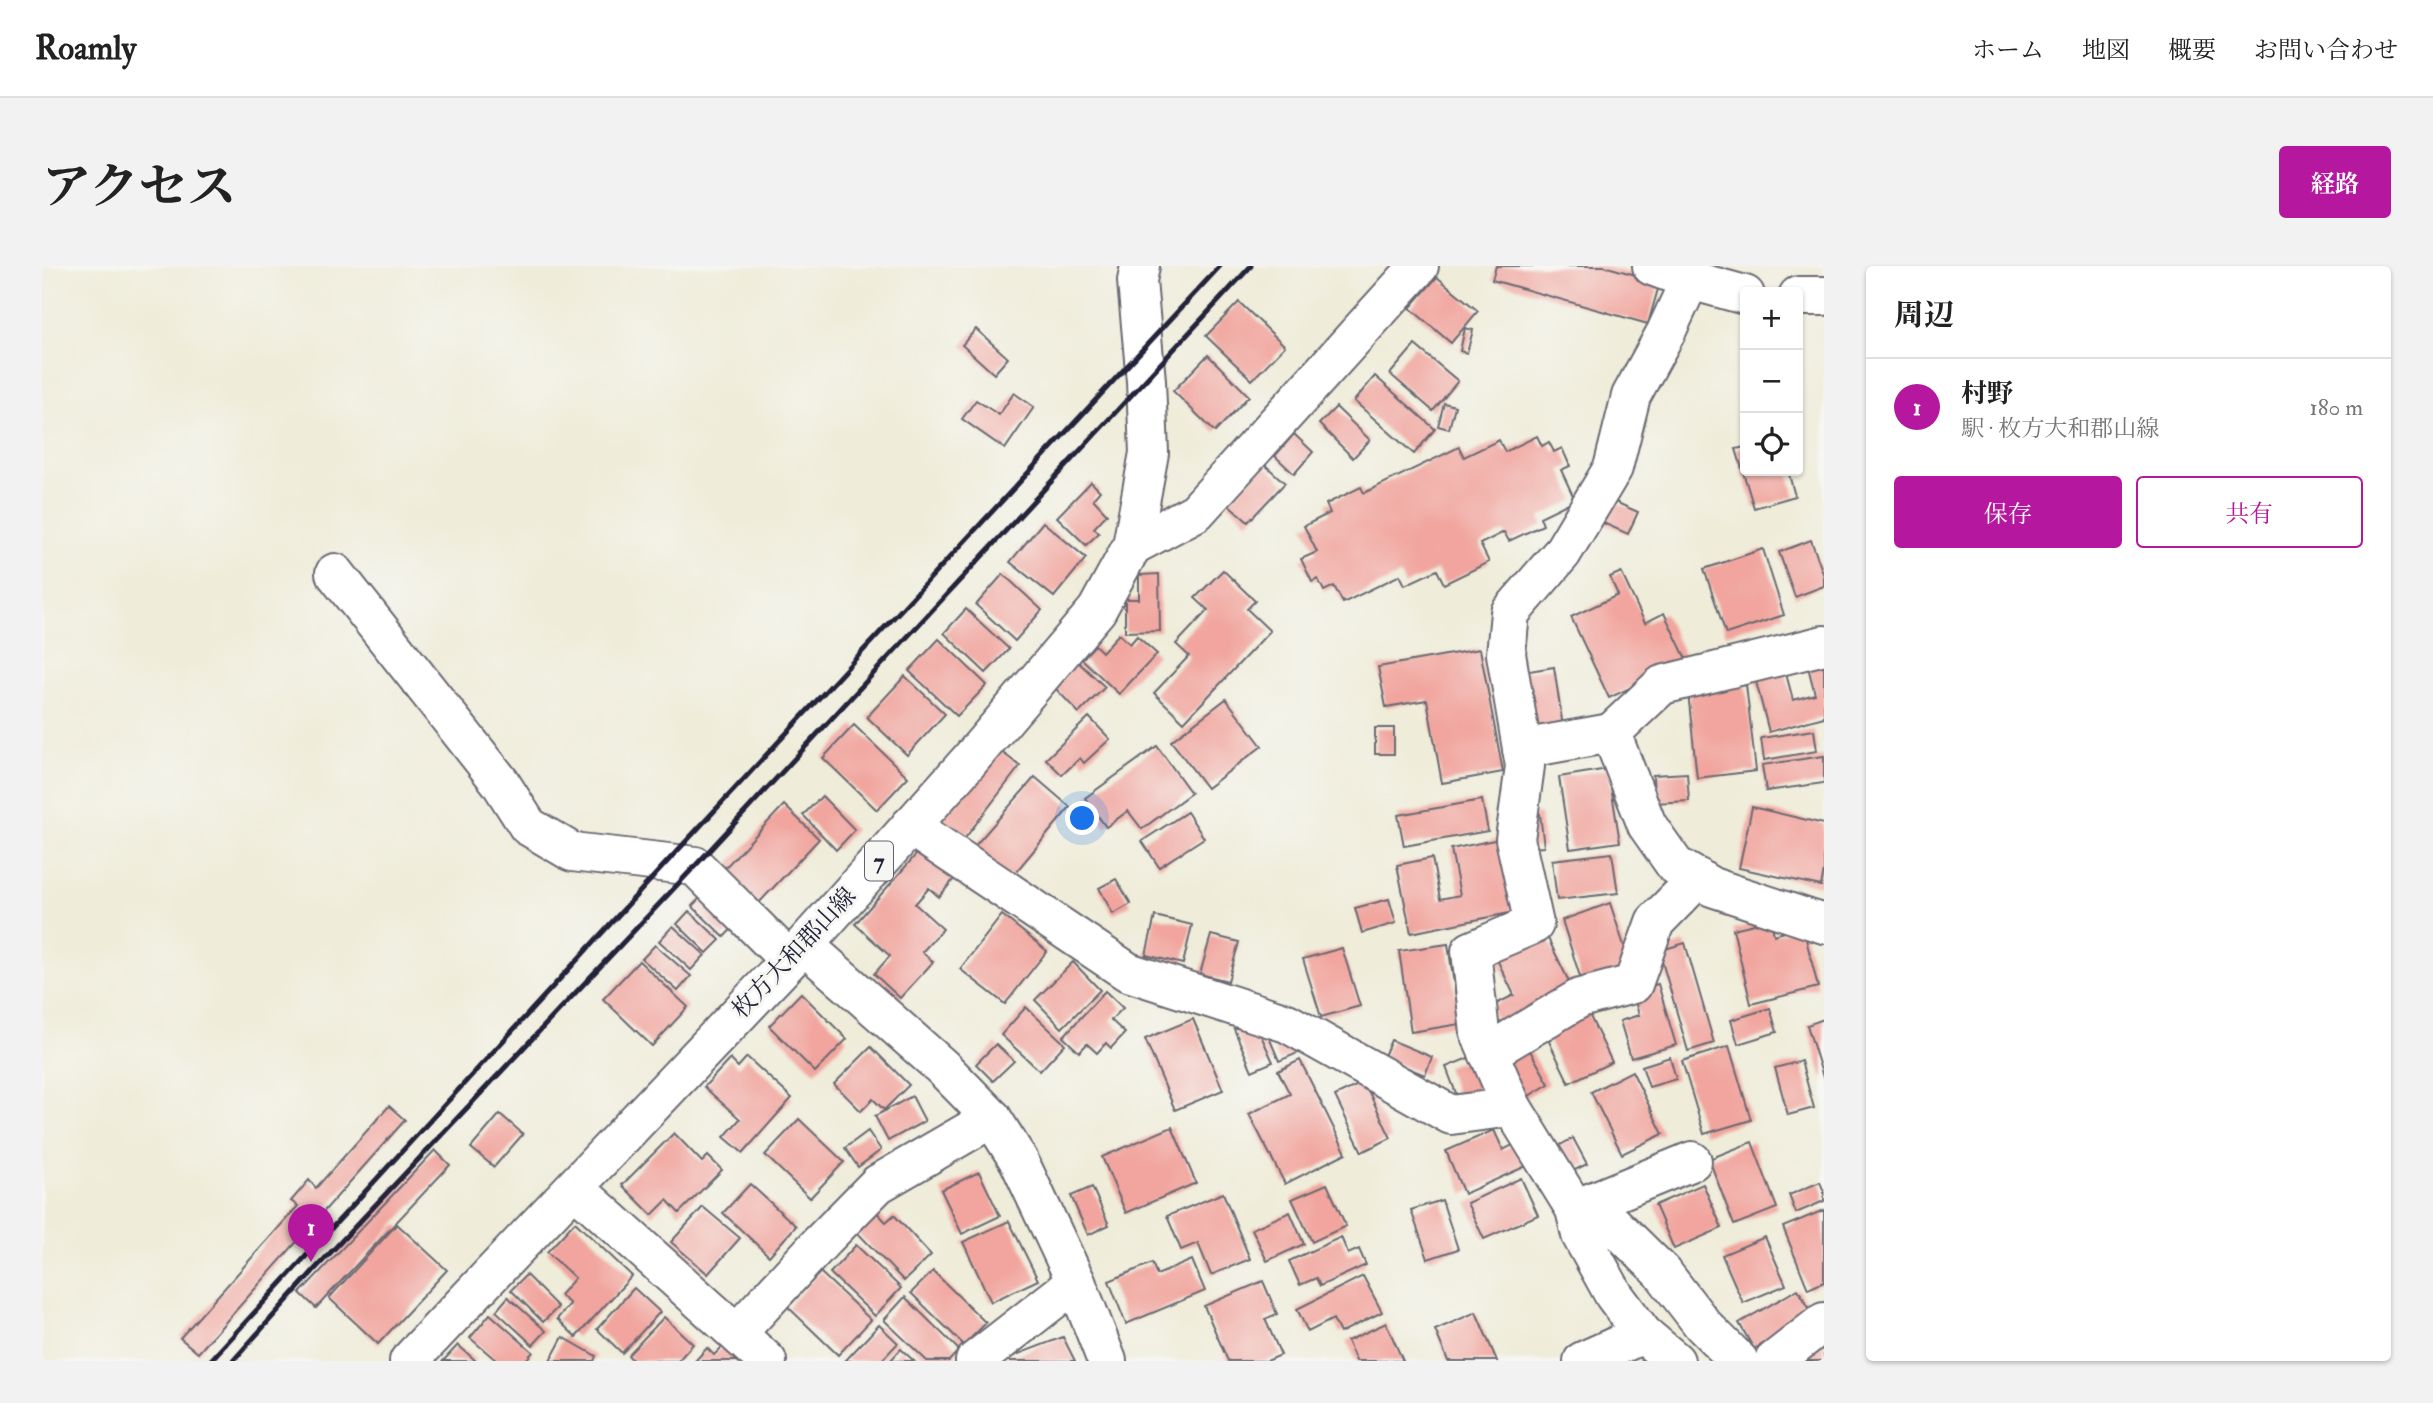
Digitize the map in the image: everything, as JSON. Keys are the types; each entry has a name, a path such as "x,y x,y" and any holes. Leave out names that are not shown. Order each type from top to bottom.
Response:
{"street":[{"name":"枚方大和郡山線","path":"409,1361 797,952 969,761 1097,610 1132,547 1149,453 1137,281 1140,266"},
{"path":"1132,547 1196,512 1419,266"},
{"path":"1652,266 1690,280 1742,285"},
{"path":"1675,1361 1643,1334 1614,1295 1581,1235 1576,1209 1512,1107 1480,1033 1471,950 1534,924 1515,839 1525,766 1506,654 1510,613 1562,553 1613,468 1630,396 1666,332 1690,280"},
{"path":"1803,296 1824,296"},
{"path":"335,573 500,782 528,826 572,852 695,866 797,952 942,1067 992,1118 1018,1161 1076,1282 1107,1361"},
{"path":"1522,749 1611,733 1662,685 1824,646"},
{"path":"1611,733 1647,825 1675,865 1712,887 1824,924"},
{"path":"910,826 1128,972 1287,1023 1451,1115 1512,1107"},
{"path":"1488,1053 1580,998 1633,984 1655,922 1698,878"},
{"path":"737,1333 878,1184 992,1118"},
{"path":"1576,1209 1692,1161"},
{"path":"575,1188 767,1361"},
{"path":"1576,1209 1612,1223 1662,1272 1703,1325 1738,1361"},
{"path":"975,1361 1076,1282"},
{"path":"1774,1361 1824,1322"},
{"path":"1597,1358 1643,1334"}],"building":[{"path":"1496,266 1604,266 1660,282 1648,324 1492,280"},
{"path":"1437,277 1478,311 1451,343 1410,308"},
{"path":"1239,302 1285,346 1252,380 1206,336"},
{"path":"1465,328 1473,330 1467,353 1460,351"},
{"path":"976,329 1008,358 994,374 962,345"},
{"path":"1415,345 1458,381 1433,411 1390,374"},
{"path":"1208,355 1249,396 1215,432 1173,391"},
{"path":"1375,376 1435,429 1414,454 1354,401"},
{"path":"1014,393 1034,407 1005,449 962,419 976,400 999,415"},
{"path":"1444,403 1455,406 1449,429 1438,426"},
{"path":"1336,407 1370,440 1353,458 1319,424"},
{"path":"1294,434 1313,452 1294,474 1275,456"},
{"path":"1537,436 1542,446 1549,442 1554,452 1562,448 1570,466 1561,470 1575,500 1540,517 1543,525 1509,541 1504,532 1480,544 1489,562 1444,584 1437,570 1405,585 1400,575 1343,603 1334,586 1324,591 1318,579 1312,582 1301,559 1317,552 1304,526 1330,513 1326,504 1361,487 1364,493 1459,447 1464,457 1499,440 1505,452"},
{"path":"1264,464 1285,483 1248,522 1227,503"},
{"path":"1744,476 1789,476 1795,496 1754,508"},
{"path":"1091,482 1100,491 1093,499 1107,514 1094,528 1099,533 1086,545 1057,517"},
{"path":"1613,501 1638,512 1628,534 1603,523"},
{"path":"1043,522 1086,558 1054,597 1010,562"},
{"path":"1811,540 1824,576 1824,586 1795,597 1779,552"},
{"path":"1763,549 1784,615 1726,634 1704,569"},
{"path":"1223,570 1255,601 1247,609 1270,631 1184,722 1154,693 1189,656 1176,644 1208,610 1195,598"},
{"path":"1621,572 1645,623 1664,613 1687,661 1609,698 1571,617 1618,595 1610,577"},
{"path":"1003,574 1042,610 1015,641 976,605"},
{"path":"1159,574 1160,631 1125,632 1125,599 1139,599 1139,575"},
{"path":"966,609 1009,649 986,673 944,633"},
{"path":"1119,634 1130,644 1137,636 1157,654 1119,694 1082,659 1095,645 1102,652"},
{"path":"939,639 987,685 957,716 909,671"},
{"path":"1480,649 1503,772 1442,783 1427,700 1386,707 1378,667"},
{"path":"1824,654 1824,717 1769,732 1753,670 1783,662 1793,700 1815,694 1806,659"},
{"path":"1078,662 1105,687 1079,713 1054,687"},
{"path":"1554,667 1563,727 1532,732 1523,672"},
{"path":"905,676 945,714 907,755 867,717"},
{"path":"1746,685 1756,771 1697,778 1688,692"},
{"path":"1226,699 1262,746 1207,788 1171,741"},
{"path":"1089,717 1110,739 1084,763 1080,758 1062,775 1046,759"},
{"path":"854,725 908,777 877,810 823,758"},
{"path":"1375,728 1394,728 1394,754 1375,754"},
{"path":"1814,730 1817,751 1764,760 1761,738"},
{"path":"1157,746 1191,793 1142,829 1128,811 1106,827 1085,798"},
{"path":"995,747 1020,766 962,842 936,822"},
{"path":"1824,756 1824,783 1766,791 1762,765"},
{"path":"1608,769 1620,842 1570,849 1559,777"},
{"path":"1687,773 1689,801 1654,803 1653,775"},
{"path":"1035,777 1070,807 1010,879 973,848"},
{"path":"822,796 855,830 836,850 803,815"},
{"path":"1482,800 1488,831 1404,846 1398,815"},
{"path":"784,805 819,839 756,906 721,872"},
{"path":"1752,807 1824,824 1824,871 1821,886 1739,868"},
{"path":"1187,812 1204,838 1159,867 1142,841"},
{"path":"1540,814 1544,847 1528,848 1525,816"},
{"path":"1504,838 1519,911 1411,933 1397,865 1432,858 1440,899 1460,895 1451,849"},
{"path":"921,849 954,879 939,897 929,888 915,904 943,929 922,952 933,962 900,998 874,974 890,956 855,924"},
{"path":"1612,853 1618,893 1557,900 1552,860"},
{"path":"1116,879 1131,904 1113,914 1099,888"},
{"path":"708,890 739,921 724,937 692,906"},
{"path":"1389,899 1396,923 1362,933 1355,908"},
{"path":"1610,903 1631,967 1582,983 1562,920"},
{"path":"689,911 720,940 707,953 677,924"},
{"path":"1002,915 1047,951 1005,1004 960,969"},
{"path":"1155,916 1192,925 1183,964 1146,955"},
{"path":"1771,920 1774,935 1803,927 1818,987 1751,1004 1733,929"},
{"path":"673,926 705,955 691,970 659,941"},
{"path":"1542,926 1575,994 1501,1030 1490,1007 1514,995 1493,951"},
{"path":"1211,935 1239,942 1228,981 1200,974"},
{"path":"1685,943 1714,1043 1688,1051 1659,951"},
{"path":"1448,944 1460,1024 1411,1032 1399,951"},
{"path":"655,945 691,976 678,991 642,959"},
{"path":"1342,948 1360,1006 1321,1017 1303,959"},
{"path":"639,961 688,1007 652,1046 603,999"},
{"path":"1073,962 1100,990 1062,1028 1035,1000"},
{"path":"1658,984 1676,1045 1631,1058 1620,1021 1639,1015 1632,991"},
{"path":"1105,991 1123,1008 1111,1020 1125,1033 1111,1048 1106,1043 1097,1053 1087,1044 1079,1052 1063,1037"},
{"path":"801,993 847,1039 815,1072 769,1026"},
{"path":"1026,1007 1065,1044 1040,1071 1001,1035"},
{"path":"1586,1008 1612,1062 1569,1083 1543,1029"},
{"path":"1770,1008 1777,1032 1738,1044 1731,1020"},
{"path":"1193,1019 1223,1090 1175,1110 1145,1039"},
{"path":"1824,1019 1824,1077 1823,1077 1807,1025"},
{"path":"1254,1020 1273,1062 1252,1071 1234,1029"},
{"path":"1265,1028 1305,1050 1279,1061"},
{"path":"1391,1040 1432,1057 1425,1075 1383,1058"},
{"path":"1524,1040 1549,1084 1525,1098 1500,1053"},
{"path":"996,1044 1014,1061 993,1081 976,1064"},
{"path":"1729,1046 1751,1120 1704,1134 1682,1061"},
{"path":"871,1047 909,1085 884,1110 873,1099 861,1111 834,1084"},
{"path":"1478,1054 1491,1088 1459,1101 1446,1067"},
{"path":"747,1057 792,1098 743,1153 724,1137 740,1119 704,1087 730,1059 738,1067"},
{"path":"1670,1057 1676,1079 1649,1087 1642,1066"},
{"path":"1300,1060 1346,1153 1285,1184 1249,1114 1290,1094 1278,1071"},
{"path":"1801,1061 1814,1108 1788,1115 1775,1068"},
{"path":"1632,1071 1663,1134 1622,1154 1591,1092"},
{"path":"1364,1082 1391,1138 1362,1152 1335,1096"},
{"path":"912,1096 925,1121 888,1141 875,1116"},
{"path":"389,1106 405,1120 198,1353 180,1338 298,1206 291,1201 309,1180 316,1188"},
{"path":"500,1114 523,1134 494,1167 471,1148"},
{"path":"799,1119 844,1162 810,1198 765,1155"},
{"path":"1172,1127 1196,1183 1126,1213 1102,1157"},
{"path":"1494,1130 1503,1150 1523,1140 1533,1163 1464,1194 1446,1151"},
{"path":"868,1131 881,1150 858,1167 845,1148"},
{"path":"674,1133 702,1162 708,1156 722,1170 679,1213 667,1200 652,1215 622,1185"},
{"path":"1573,1138 1587,1164 1571,1172 1557,1147"},
{"path":"1752,1142 1777,1208 1734,1225 1709,1159"},
{"path":"435,1150 450,1165 316,1308 300,1293"},
{"path":"979,1172 1000,1216 962,1234 941,1190"},
{"path":"1521,1178 1538,1215 1484,1239 1467,1203"},
{"path":"1820,1182 1824,1201 1796,1213 1789,1195"},
{"path":"750,1184 796,1226 769,1256 723,1213"},
{"path":"1327,1184 1346,1226 1312,1242 1292,1199"},
{"path":"1703,1184 1722,1228 1674,1249 1655,1205"},
{"path":"1092,1187 1109,1225 1088,1235 1071,1196"},
{"path":"1223,1193 1250,1259 1211,1275 1198,1243 1181,1250 1167,1216"},
{"path":"1442,1200 1458,1249 1428,1259 1411,1210"},
{"path":"871,1206 886,1222 894,1215 931,1255 904,1281 851,1226"},
{"path":"703,1207 740,1238 708,1274 671,1242"},
{"path":"1824,1210 1824,1282 1808,1289 1783,1227"},
{"path":"1290,1212 1304,1244 1267,1261 1252,1229"},
{"path":"1009,1221 1038,1280 991,1302 963,1242"},
{"path":"575,1222 632,1276 576,1337 557,1319 570,1304 560,1295 575,1278 547,1252"},
{"path":"397,1224 447,1270 378,1344 329,1298"},
{"path":"1341,1237 1348,1254 1359,1249 1366,1265 1320,1286 1316,1278 1300,1285 1289,1261"},
{"path":"1765,1237 1786,1285 1743,1303 1722,1255"},
{"path":"856,1245 901,1288 875,1316 830,1273"},
{"path":"1192,1260 1205,1291 1126,1324 1109,1281 1152,1263 1157,1275"},
{"path":"933,1271 986,1323 964,1345 911,1293"},
{"path":"820,1272 871,1320 838,1355 788,1307"},
{"path":"526,1275 558,1307 543,1322 511,1290"},
{"path":"1363,1276 1382,1312 1340,1333 1333,1319 1308,1332 1297,1309"},
{"path":"1263,1281 1277,1314 1265,1319 1281,1355 1267,1361 1228,1361 1204,1306"},
{"path":"634,1288 660,1312 622,1353 597,1329"},
{"path":"1798,1289 1813,1315 1754,1349 1739,1323"},
{"path":"508,1297 546,1331 533,1345 496,1311"},
{"path":"905,1297 959,1350 949,1361 927,1361 884,1320"},
{"path":"1476,1312 1497,1361 1448,1361 1435,1330"},
{"path":"490,1314 533,1352 525,1361 497,1361 470,1338"},
{"path":"664,1317 693,1344 678,1361 633,1361 628,1355"},
{"path":"1386,1323 1403,1361 1356,1361 1347,1341"},
{"path":"879,1325 898,1343 881,1361 845,1361"},
{"path":"563,1337 596,1356 594,1361 550,1361"},
{"path":"1063,1337 1075,1361 1000,1361"},
{"path":"1824,1342 1824,1361 1803,1361"},
{"path":"458,1345 476,1361 443,1361"},
{"path":"724,1345 742,1361 695,1361 707,1348 714,1355"},
{"path":"901,1349 914,1361 890,1361"}],"railway":[{"path":"210,1361 666,863 1220,266"},
{"path":"233,1361 316,1268 695,866 1251,266"}],"place":[{"name":"村野","path":"311,1262"}]}
